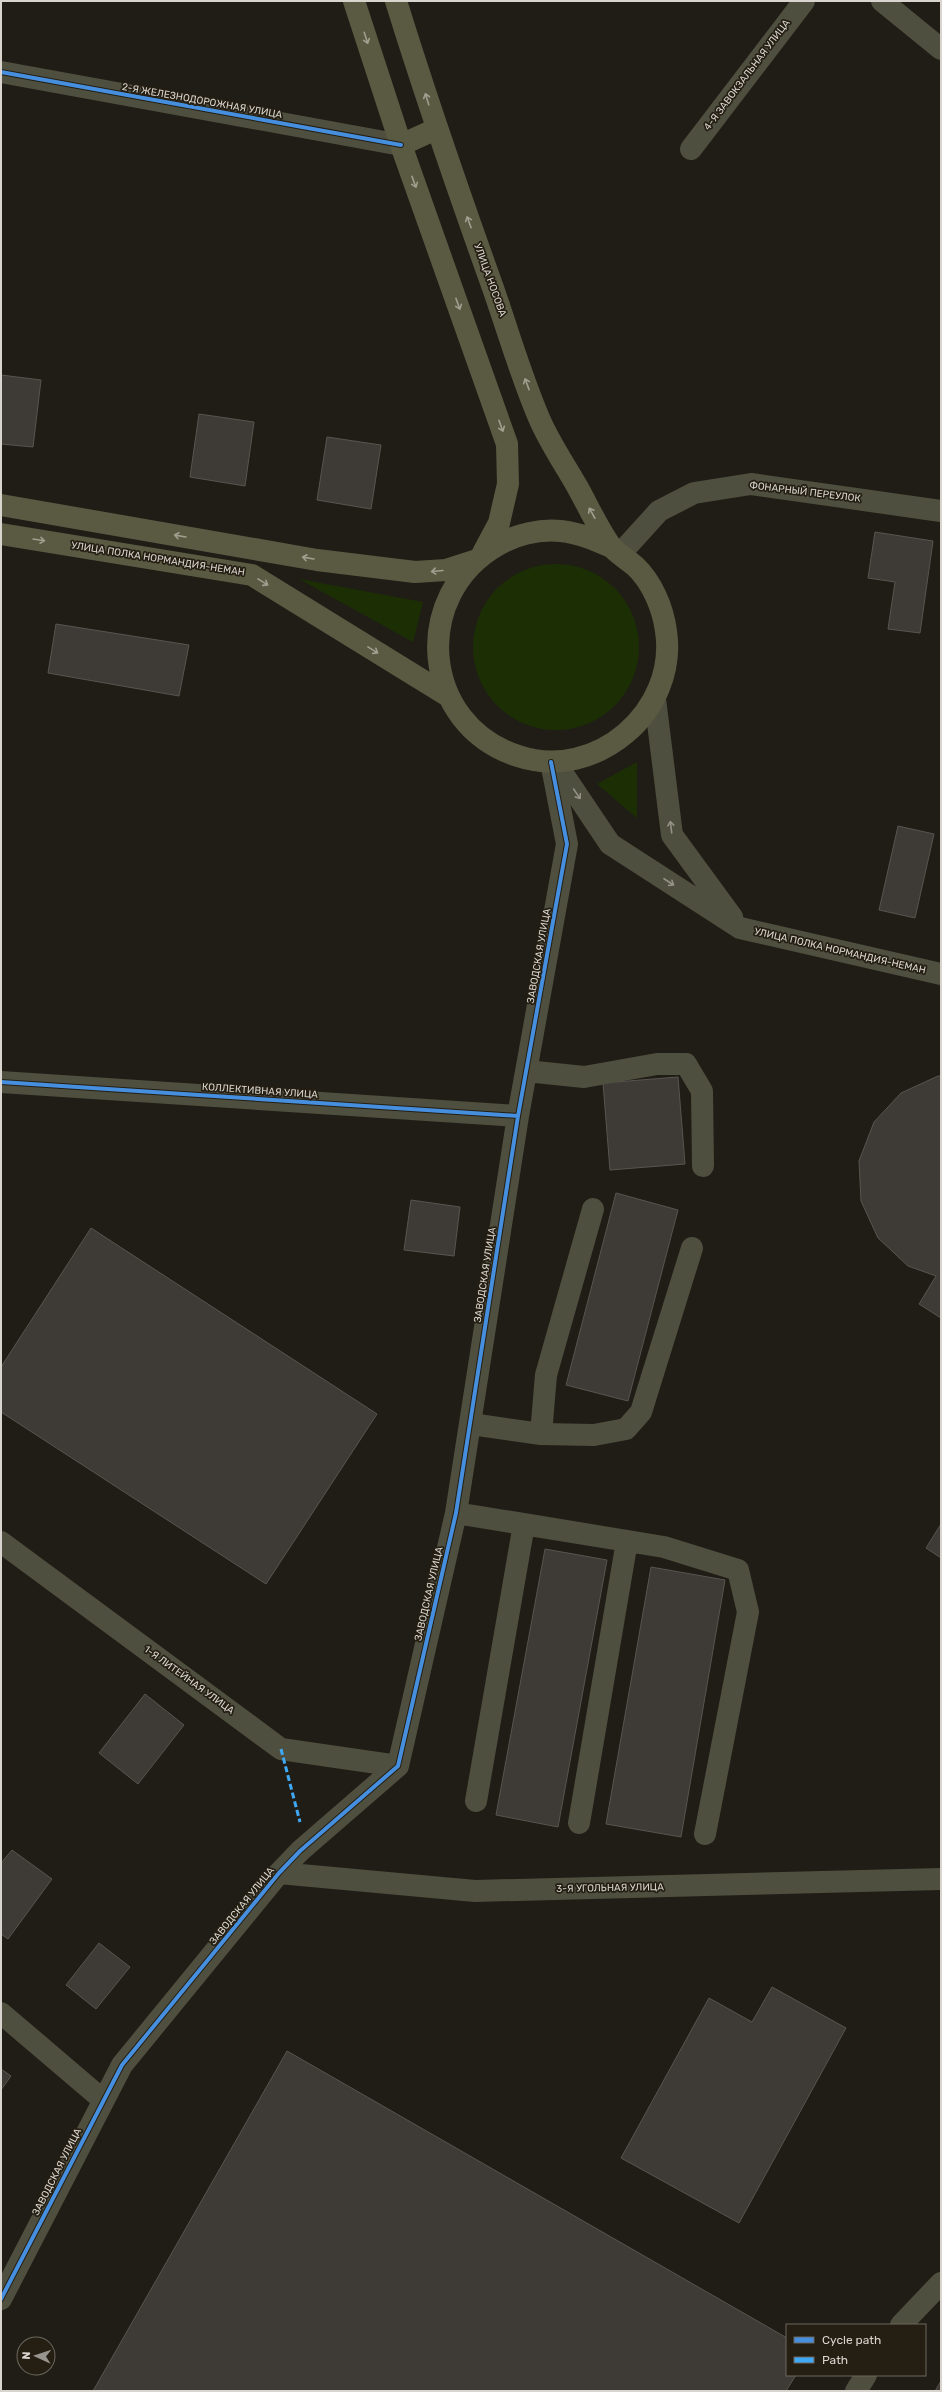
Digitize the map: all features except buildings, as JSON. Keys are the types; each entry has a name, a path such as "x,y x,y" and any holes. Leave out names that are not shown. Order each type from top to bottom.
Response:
{"main road":[{"path":"1,505 318,560 415,572 446,570 479,557 507,540 532,532 560,531 586,536 616,550 638,569 657,598 666,631 666,666 655,699 637,724 613,744 585,757 553,762 520,757 490,744 466,723 448,696 439,668 437,639 443,610 456,584 479,557 499,523 508,484 507,444 401,145 354,1"},
{"name":"УЛИЦА НОСОВА","path":"396,1 436,129 540,420 616,550"},
{"path":"401,145 436,129"},
{"name":"УЛИЦА ПОЛКА НОРМАНДИЯ-НЕМАН","path":"1,534 252,575 448,696"}],"street":[{"name":"4-Я ЗАВОКЗАЛЬНАЯ УЛИЦА","path":"691,150 804,1"},
{"path":"882,1 941,49"},
{"name":"2-Я ЖЕЛЕЗНОДОРОЖНАЯ УЛИЦА","path":"1,72 401,145"},
{"name":"ФОНАРНЫЙ ПЕРЕУЛОК","path":"616,550 659,511 694,493 751,484 941,511"},
{"name":"УЛИЦА ПОЛКА НОРМАНДИЯ-НЕМАН","path":"655,699 672,835 740,928"},
{"name":"УЛИЦА ПОЛКА НОРМАНДИЯ-НЕМАН","path":"553,762 610,844 740,928 941,974"},
{"name":"ЗАВОДСКАЯ УЛИЦА","path":"1,2299 122,2065 279,1873 300,1851 398,1766 456,1513 518,1116 567,844 553,762"},
{"path":"526,1071 584,1077 657,1064 686,1064 702,1091 703,1166"},
{"name":"КОЛЛЕКТИВНАЯ УЛИЦА","path":"1,1082 518,1116"},
{"path":"541,1434 546,1375 593,1209"},
{"path":"470,1424 541,1434 594,1435 626,1429 641,1412 692,1248"},
{"path":"456,1513 664,1547 738,1570 748,1612 705,1834"},
{"path":"476,1801 524,1524"},
{"path":"580,1823 627,1541"},
{"name":"1-Я ЛИТЕЙНАЯ УЛИЦА","path":"1,1542 282,1749 398,1766"},
{"name":"3-Я УГОЛЬНАЯ УЛИЦА","path":"279,1873 475,1891 941,1879"},
{"path":"1,2013 103,2100"},
{"path":"902,2324 941,2283"},
{"path":"856,2391 865,2376"}],"green space":[{"path":"556,564 580,568 595,574 608,583 620,595 629,608 635,623 639,647 635,671 629,686 620,699 608,711 595,720 580,726 556,730 532,726 517,720 504,711 492,699 483,686 477,671 473,647 477,623 483,608 492,595 504,583 517,574 532,568"},
{"path":"299,579 423,602 413,642"},
{"path":"637,762 637,818 597,784"}],"marked path":[{"path":"281,1749 300,1822"}],"cycle path":[{"path":"1,72 401,145"},
{"path":"1,2299 122,2065 279,1873 300,1851 398,1766 456,1513 518,1116 567,844 551,762"},
{"path":"1,1082 518,1116"}]}
